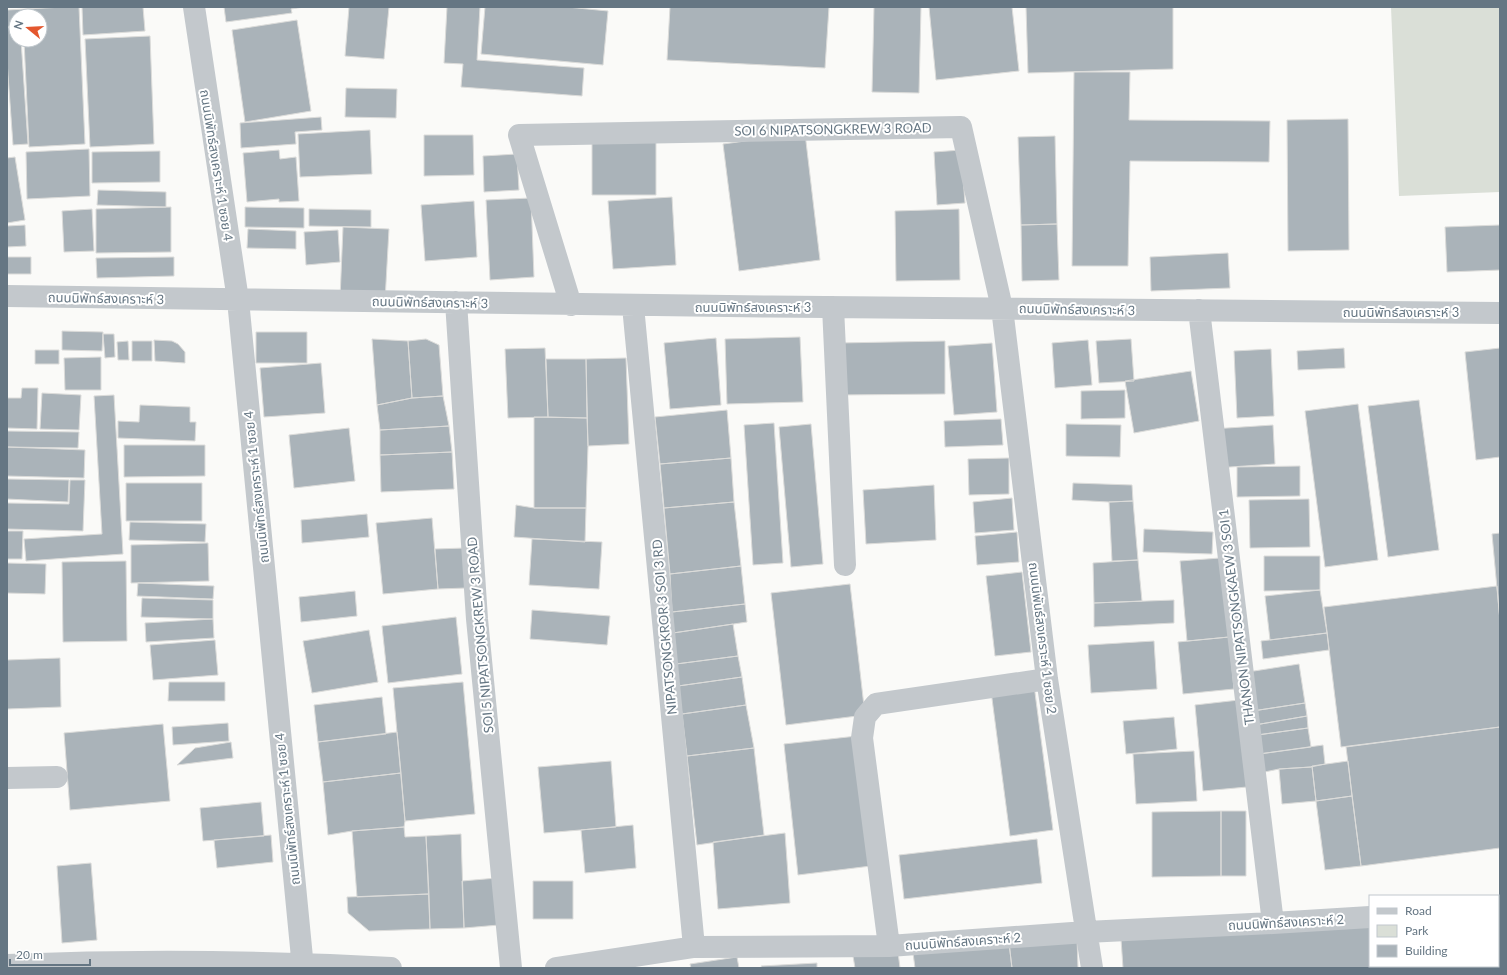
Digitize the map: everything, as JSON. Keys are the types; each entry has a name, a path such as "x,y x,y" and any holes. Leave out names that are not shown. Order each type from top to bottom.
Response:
{"street":[{"name":"ถนนนิพัทธ์สงเคราะห์ 1 ซอย 4","path":"194,7 238,300 302,966"},
{"name":"SOI 6 NIPATSONGKREW 3 ROAD","path":"571,305 520,135 961,127 1002,308"},
{"name":"ถนนนิพัทธ์สงเคราะห์ 3","path":"7,296 633,306 1500,313"},
{"name":"SOI 5 NIPATSONGKREW 3 ROAD","path":"456,302 477,619 511,968"},
{"name":"NIPATSONGKROR 3 SOI 3 RD","path":"633,306 694,947"},
{"path":"833,307 845,565"},
{"name":"ถนนนิพันธ์สงเคราะห์ 1 ซอย 2","path":"1002,308 1047,679 1092,968"},
{"name":"THANON NIPATSONGKAEW 3 SOI 1","path":"1198,310 1273,923"},
{"path":"889,946 862,738 864,717 876,704 1047,679"},
{"path":"7,778 57,777"},
{"name":"ถนนนิพัทธ์สงเคราะห์ 2","path":"556,968 694,947 889,946 1086,932 1369,917"},
{"path":"7,965 302,966 391,968"}],"green space":[{"path":"1391,7 1500,7 1500,192 1399,196"}],"building":[{"path":"79,7 85,144 29,147 24,48 48,48 48,8 45,8"},
{"path":"82,7 143,7 145,31 83,35"},
{"path":"224,7 304,7 291,9 292,13 226,22"},
{"path":"349,7 389,7 384,59 345,56"},
{"path":"447,7 480,7 477,60 584,68 582,96 461,87 463,64 444,63"},
{"path":"485,7 567,7 608,11 603,65 481,54"},
{"path":"670,7 829,7 825,68 667,60"},
{"path":"874,7 921,7 919,93 872,92"},
{"path":"929,7 1012,7 1019,71 936,80"},
{"path":"1026,7 1173,7 1173,69 1028,73"},
{"path":"7,10 8,10 7,27"},
{"path":"297,20 311,111 245,122 232,30"},
{"path":"7,28 8,48 22,48 28,144 13,145 7,61"},
{"path":"150,36 154,144 90,147 85,39"},
{"path":"1074,72 1130,72 1129,120 1270,121 1269,162 1130,161 1128,266 1072,266"},
{"path":"346,88 397,89 396,118 345,117"},
{"path":"321,117 322,130 295,132 296,144 241,148 240,123"},
{"path":"1348,119 1349,250 1288,251 1287,120"},
{"path":"370,130 372,174 300,177 298,134"},
{"path":"805,133 820,260 739,271 723,144"},
{"path":"424,135 473,135 474,175 424,176"},
{"path":"592,136 656,136 656,195 592,195"},
{"path":"1055,136 1057,224 1021,225 1018,137"},
{"path":"89,149 90,196 27,199 26,152"},
{"path":"279,150 280,159 296,157 299,201 279,202 279,199 247,202 243,153"},
{"path":"961,150 965,203 937,205 934,152"},
{"path":"160,151 160,182 92,183 92,152"},
{"path":"517,154 519,190 484,192 483,156"},
{"path":"15,157 25,220 7,223 7,158"},
{"path":"98,190 166,192 166,207 97,205"},
{"path":"672,197 676,265 613,269 608,201"},
{"path":"531,198 534,277 490,280 486,200"},
{"path":"474,201 477,257 425,261 421,205"},
{"path":"171,207 171,252 96,253 96,209"},
{"path":"245,207 304,208 304,228 245,227"},
{"path":"92,209 94,251 64,252 62,211"},
{"path":"309,209 371,210 371,227 309,226"},
{"path":"959,209 960,280 896,281 895,211"},
{"path":"1057,224 1059,280 1022,281 1021,225"},
{"path":"25,225 26,246 7,247 7,226"},
{"path":"1500,225 1500,270 1447,272 1445,227"},
{"path":"343,227 389,229 385,301 340,299"},
{"path":"248,229 296,231 296,249 247,248"},
{"path":"338,230 340,262 306,265 304,232"},
{"path":"1228,253 1230,288 1151,291 1150,257"},
{"path":"7,257 31,257 31,274 7,274"},
{"path":"174,257 174,276 97,278 96,258"},
{"path":"62,331 103,332 102,351 62,350"},
{"path":"256,332 307,332 307,363 256,363"},
{"path":"103,334 114,334 115,357 105,358"},
{"path":"800,337 803,402 727,404 725,339"},
{"path":"716,338 721,405 670,409 664,343"},
{"path":"372,339 408,341 412,398 377,405"},
{"path":"426,339 439,345 443,396 412,398 408,341"},
{"path":"1131,339 1134,381 1099,383 1096,341"},
{"path":"154,340 172,341 178,344 185,352 185,363 155,361"},
{"path":"1088,340 1092,385 1055,388 1052,343"},
{"path":"128,341 129,360 118,360 117,342"},
{"path":"132,341 152,341 152,361 132,361"},
{"path":"945,341 945,394 838,395 838,343"},
{"path":"992,343 997,412 954,415 948,346"},
{"path":"545,348 548,417 508,418 505,349"},
{"path":"1344,348 1345,368 1298,370 1297,351"},
{"path":"1500,348 1500,457 1476,460 1465,352"},
{"path":"1271,349 1274,416 1237,418 1234,351"},
{"path":"35,350 59,350 59,364 35,364"},
{"path":"101,357 101,390 65,390 64,358"},
{"path":"626,358 629,444 588,446 586,359"},
{"path":"546,359 586,359 587,418 548,417"},
{"path":"321,363 325,413 264,417 260,368"},
{"path":"1191,371 1199,421 1134,433 1125,381"},
{"path":"22,388 38,388 37,429 7,428 7,398 21,398"},
{"path":"1125,390 1125,418 1081,419 1081,391"},
{"path":"42,393 81,395 79,430 40,429"},
{"path":"114,395 123,554 26,561 24,539 102,534 94,396"},
{"path":"443,396 449,426 380,430 377,405 412,398"},
{"path":"1419,400 1439,550 1388,557 1368,406"},
{"path":"1358,404 1378,560 1325,567 1305,411"},
{"path":"140,405 190,407 190,422 196,422 195,441 118,438 118,421 139,422"},
{"path":"727,410 731,458 660,464 655,417"},
{"path":"534,417 587,418 588,446 586,508 534,508"},
{"path":"1001,419 1003,445 945,447 944,421"},
{"path":"774,423 783,563 753,565 744,425"},
{"path":"811,424 823,564 791,567 779,427"},
{"path":"1066,424 1121,425 1120,457 1066,456"},
{"path":"1273,425 1275,464 1215,468 1212,429"},
{"path":"449,426 452,452 380,455 380,430"},
{"path":"349,428 355,481 294,488 289,435"},
{"path":"7,431 79,432 78,448 7,447"},
{"path":"124,445 205,445 205,476 124,477"},
{"path":"7,447 85,450 84,478 7,476"},
{"path":"452,452 454,489 381,492 380,455"},
{"path":"731,458 734,502 664,508 660,464"},
{"path":"1009,458 1009,494 969,495 968,459"},
{"path":"1300,466 1300,496 1237,497 1237,467"},
{"path":"7,479 69,480 68,502 7,499"},
{"path":"70,480 85,480 83,531 7,529 7,503 69,504"},
{"path":"126,483 202,483 202,521 126,521"},
{"path":"1073,483 1132,485 1133,501 1109,502 1072,500"},
{"path":"934,485 936,540 866,544 863,490"},
{"path":"1012,498 1014,530 975,533 973,502"},
{"path":"1309,499 1310,547 1250,548 1249,500"},
{"path":"1133,501 1138,560 1112,561 1109,502"},
{"path":"734,502 741,566 670,574 664,508"},
{"path":"516,505 534,508 586,508 585,542 514,537"},
{"path":"367,514 369,537 302,543 301,520"},
{"path":"432,518 438,589 383,594 376,523"},
{"path":"130,522 206,524 205,542 129,540"},
{"path":"1144,529 1213,532 1212,554 1143,552"},
{"path":"7,531 23,531 22,559 7,559"},
{"path":"1017,532 1019,562 977,565 975,536"},
{"path":"1500,533 1500,621 1492,534"},
{"path":"532,539 602,542 599,589 529,585"},
{"path":"208,543 209,581 131,583 131,545"},
{"path":"465,548 466,588 438,589 435,549"},
{"path":"1264,556 1320,556 1320,590 1264,591"},
{"path":"1220,558 1229,637 1187,641 1180,561"},
{"path":"1138,560 1142,601 1094,603 1093,563"},
{"path":"126,561 127,641 63,642 62,562"},
{"path":"7,563 46,564 45,594 7,593"},
{"path":"741,566 745,604 672,612 670,574"},
{"path":"1022,572 1031,652 995,656 986,576"},
{"path":"138,583 214,586 213,599 137,596"},
{"path":"850,584 865,715 786,725 771,593"},
{"path":"1497,586 1500,621 1500,727 1341,747 1324,607"},
{"path":"1320,590 1327,633 1270,640 1265,596"},
{"path":"355,591 357,616 301,622 299,597"},
{"path":"142,598 213,600 213,619 141,617"},
{"path":"1174,600 1174,623 1094,627 1094,603"},
{"path":"745,604 747,622 673,633 672,612"},
{"path":"532,610 610,616 607,645 530,639"},
{"path":"456,617 462,674 388,683 382,626"},
{"path":"213,619 214,638 146,642 145,623"},
{"path":"733,624 738,656 676,664 673,633"},
{"path":"369,630 378,682 312,693 303,641"},
{"path":"1327,633 1329,650 1263,659 1261,641"},
{"path":"1229,637 1234,689 1183,694 1178,642"},
{"path":"215,640 218,675 153,680 150,645"},
{"path":"1154,641 1157,689 1091,693 1088,645"},
{"path":"738,656 742,677 678,686 676,664"},
{"path":"60,658 61,707 7,709 7,660"},
{"path":"1299,664 1305,703 1246,712 1241,673"},
{"path":"742,677 746,705 682,714 678,686"},
{"path":"169,682 225,682 225,701 168,701"},
{"path":"463,682 475,814 405,821 393,688"},
{"path":"1034,685 1053,830 1010,836 991,691"},
{"path":"382,697 386,734 318,742 314,705"},
{"path":"1239,700 1247,787 1203,791 1195,705"},
{"path":"1305,703 1307,716 1249,726 1246,712"},
{"path":"746,705 754,748 687,756 682,714"},
{"path":"1307,716 1308,728 1250,736 1249,726"},
{"path":"1174,717 1177,749 1126,754 1123,721"},
{"path":"228,723 229,741 173,745 172,727"},
{"path":"163,724 170,801 70,810 64,733"},
{"path":"1500,727 1500,848 1361,866 1346,747"},
{"path":"1308,728 1311,747 1252,755 1250,736"},
{"path":"397,732 401,773 323,782 318,742"},
{"path":"857,736 871,866 798,875 784,744"},
{"path":"231,742 233,758 177,765 195,748"},
{"path":"1323,745 1325,764 1311,767 1279,769 1255,774 1252,755"},
{"path":"754,748 764,835 697,845 687,756"},
{"path":"1194,751 1197,801 1136,804 1133,754"},
{"path":"611,761 616,827 544,833 538,767"},
{"path":"1348,761 1352,796 1316,801 1312,766"},
{"path":"1312,766 1316,801 1282,804 1279,769"},
{"path":"401,773 405,821 404,827 352,831 328,835 323,782"},
{"path":"1352,796 1361,866 1325,870 1316,801"},
{"path":"261,802 264,836 203,841 200,808"},
{"path":"1221,811 1221,876 1152,877 1152,812"},
{"path":"1221,811 1246,811 1246,876 1221,876"},
{"path":"633,825 636,868 585,873 581,830"},
{"path":"404,827 405,837 426,836 429,894 357,897 352,831"},
{"path":"785,833 790,903 718,909 713,842"},
{"path":"461,834 464,928 430,929 426,836"},
{"path":"271,835 273,862 217,868 214,840"},
{"path":"1037,839 1042,883 904,899 899,855"},
{"path":"91,863 97,940 62,943 57,866"},
{"path":"497,878 499,925 464,928 462,881"},
{"path":"533,881 573,881 573,919 533,919"},
{"path":"429,894 430,929 369,931 348,913 347,897"},
{"path":"1369,922 1369,967 1386,968 1123,968 1121,939"},
{"path":"1077,938 1078,968 1012,968 1009,943"},
{"path":"1009,943 1012,968 915,968 913,953"},
{"path":"898,952 900,968 855,968 853,956"},
{"path":"737,957 739,968 691,968 690,964"},
{"path":"817,963 817,968 762,968 761,966"},
{"path":"1386,967 1422,967 1422,968"}]}
